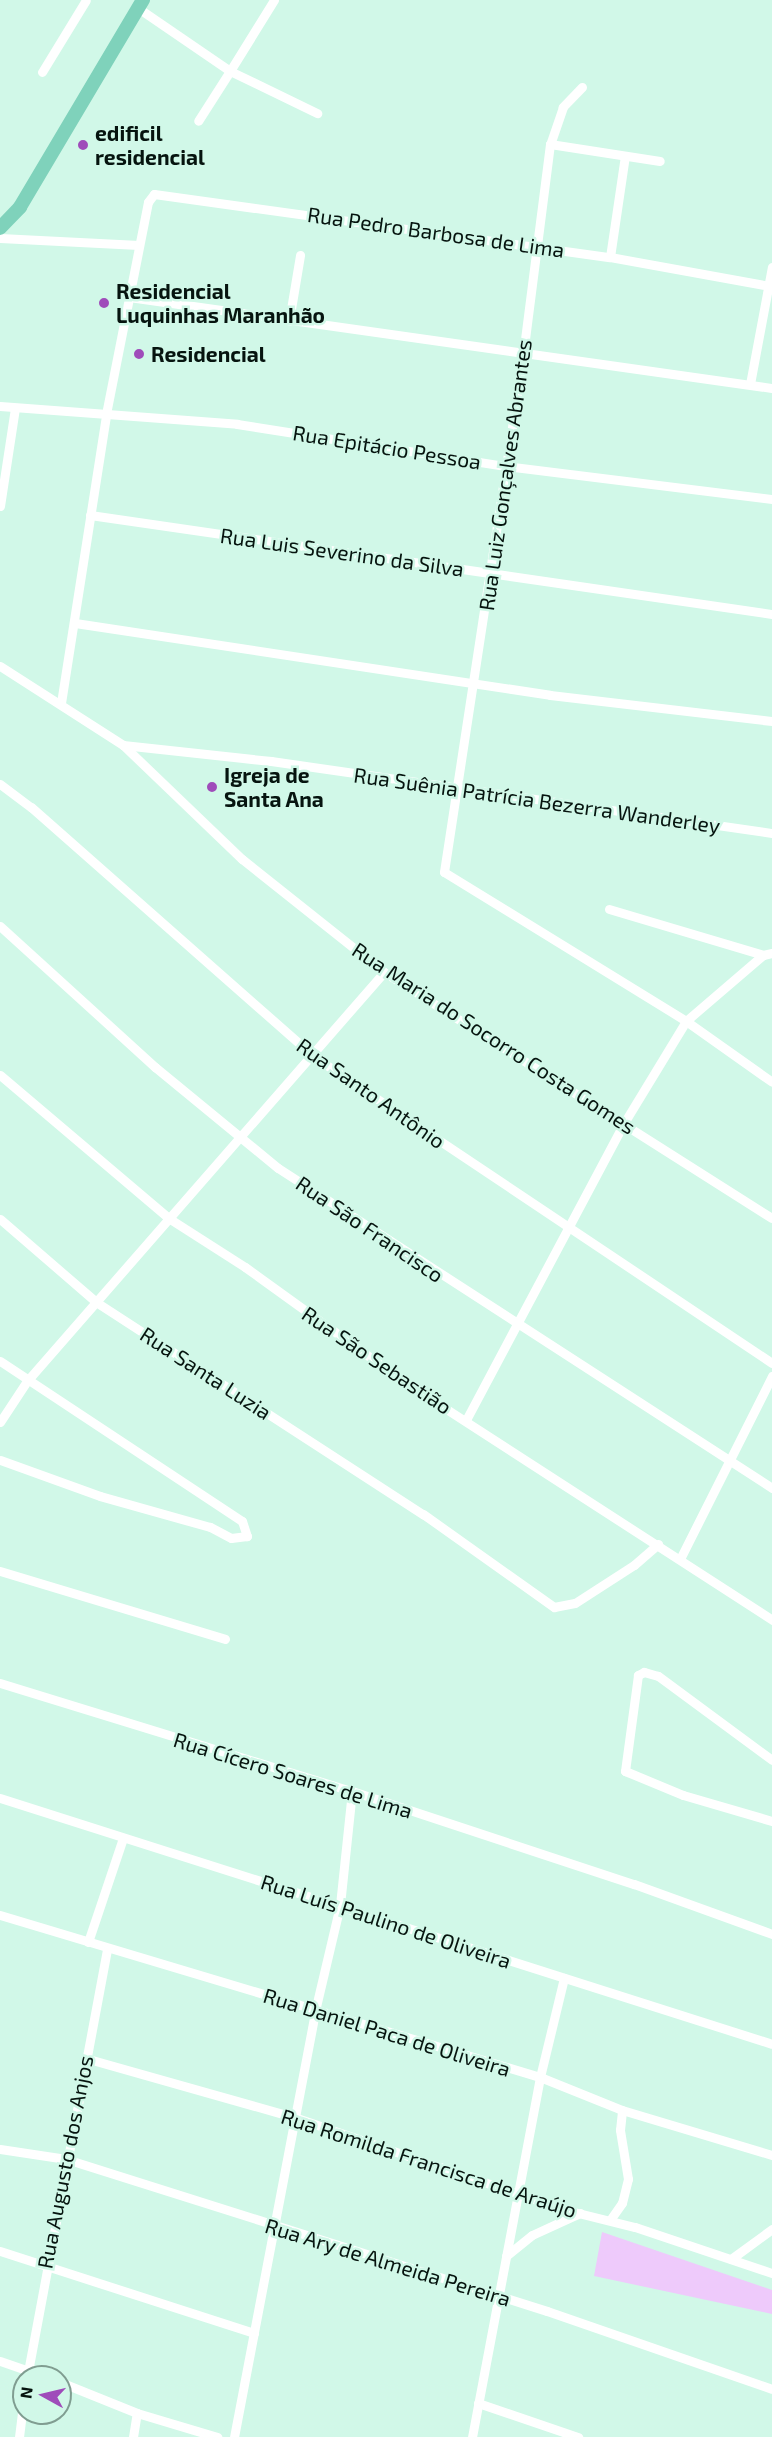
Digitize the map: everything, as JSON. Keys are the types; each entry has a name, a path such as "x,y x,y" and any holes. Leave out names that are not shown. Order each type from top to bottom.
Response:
{"main road":[{"path":"0,228 20,207 141,4"}],"street":[{"path":"42,72 86,0"},
{"path":"198,121 274,0"},
{"path":"141,4 230,71 317,113"},
{"name":"Rua Luiz Gonçalves Abrantes","path":"582,87 563,107 550,144 523,355 460,789 444,872 686,1021"},
{"path":"550,144 660,161"},
{"path":"610,257 625,156"},
{"name":"Rua Pedro Barbosa de Lima","path":"61,703 106,414 148,202 159,194 537,246 770,286"},
{"path":"0,238 139,245"},
{"path":"289,321 300,255"},
{"path":"750,384 772,267"},
{"path":"129,297 523,355 772,388"},
{"name":"Rua Epitácio Pessoa","path":"0,406 237,424 506,466 772,499"},
{"path":"0,506 15,408"},
{"name":"Rua Luis Severino da Silva","path":"90,515 772,614"},
{"path":"75,623 475,684 772,721"},
{"name":"Rua Maria do Socorro Costa Gomes","path":"0,666 61,703 123,745 242,859 384,972 772,1218"},
{"name":"Rua Suênia Patrícia Bezerra Wanderley","path":"123,745 216,754 772,833"},
{"name":"Rua Santo Antônio","path":"0,784 31,807 313,1056 772,1363"},
{"path":"609,909 768,954"},
{"name":"Rua São Francisco","path":"0,926 240,1140 517,1325 772,1488"},
{"path":"466,1420 624,1123 686,1021 768,954"},
{"path":"0,1422 27,1381 240,1140 384,972"},
{"path":"686,1021 772,1082"},
{"name":"Rua São Sebastião","path":"0,1075 170,1219 245,1267 403,1381 658,1544 772,1620"},
{"name":"Rua Santa Luzia","path":"0,1219 96,1302 423,1514 554,1607 575,1603 634,1565 658,1544"},
{"path":"0,1361 242,1521 248,1533 241,1540 158,1510 100,1496 0,1460"},
{"path":"680,1559 727,1460 772,1376"},
{"path":"0,1571 225,1639"},
{"path":"772,1760 658,1676 644,1672 638,1675 626,1771 683,1795 772,1821"},
{"name":"Rua Cícero Soares de Lima","path":"0,1683 352,1791 772,1934"},
{"path":"234,2437 276,2227 294,2117 339,1905 352,1791"},
{"name":"Rua Luís Paulino de Oliveira","path":"0,1798 772,2044"},
{"path":"88,1942 123,1838"},
{"name":"Rua Daniel Paca de Oliveira","path":"0,1915 540,2077 622,2110 772,2155"},
{"name":"Rua Augusto dos Anjos","path":"28,2365 44,2268 107,1948"},
{"path":"472,2437 540,2077 564,1978"},
{"name":"Rua Romilda Francisca de Araújo","path":"85,2058 294,2117 580,2213 610,2220 772,2273"},
{"path":"610,2220 622,2203 628,2179 620,2130 622,2110"},
{"name":"Rua Ary de Almeida Pereira","path":"0,2149 66,2159 498,2296 772,2389"},
{"path":"506,2256 532,2235 580,2213"},
{"path":"731,2259 772,2229"},
{"path":"0,2251 44,2268 254,2333"},
{"path":"72,2387 137,2413 217,2437"},
{"path":"478,2403 578,2437"},
{"path":"133,2437 137,2413"}],"shaded area":[{"path":"602,2232 772,2290 772,2314 594,2276"}],"place":[{"name":"edificil residencial","path":"83,145"},
{"name":"Residencial Luquinhas Maranhão","path":"104,303"},
{"name":"Residencial","path":"139,354"},
{"name":"Igreja de Santa Ana","path":"212,787"}]}
